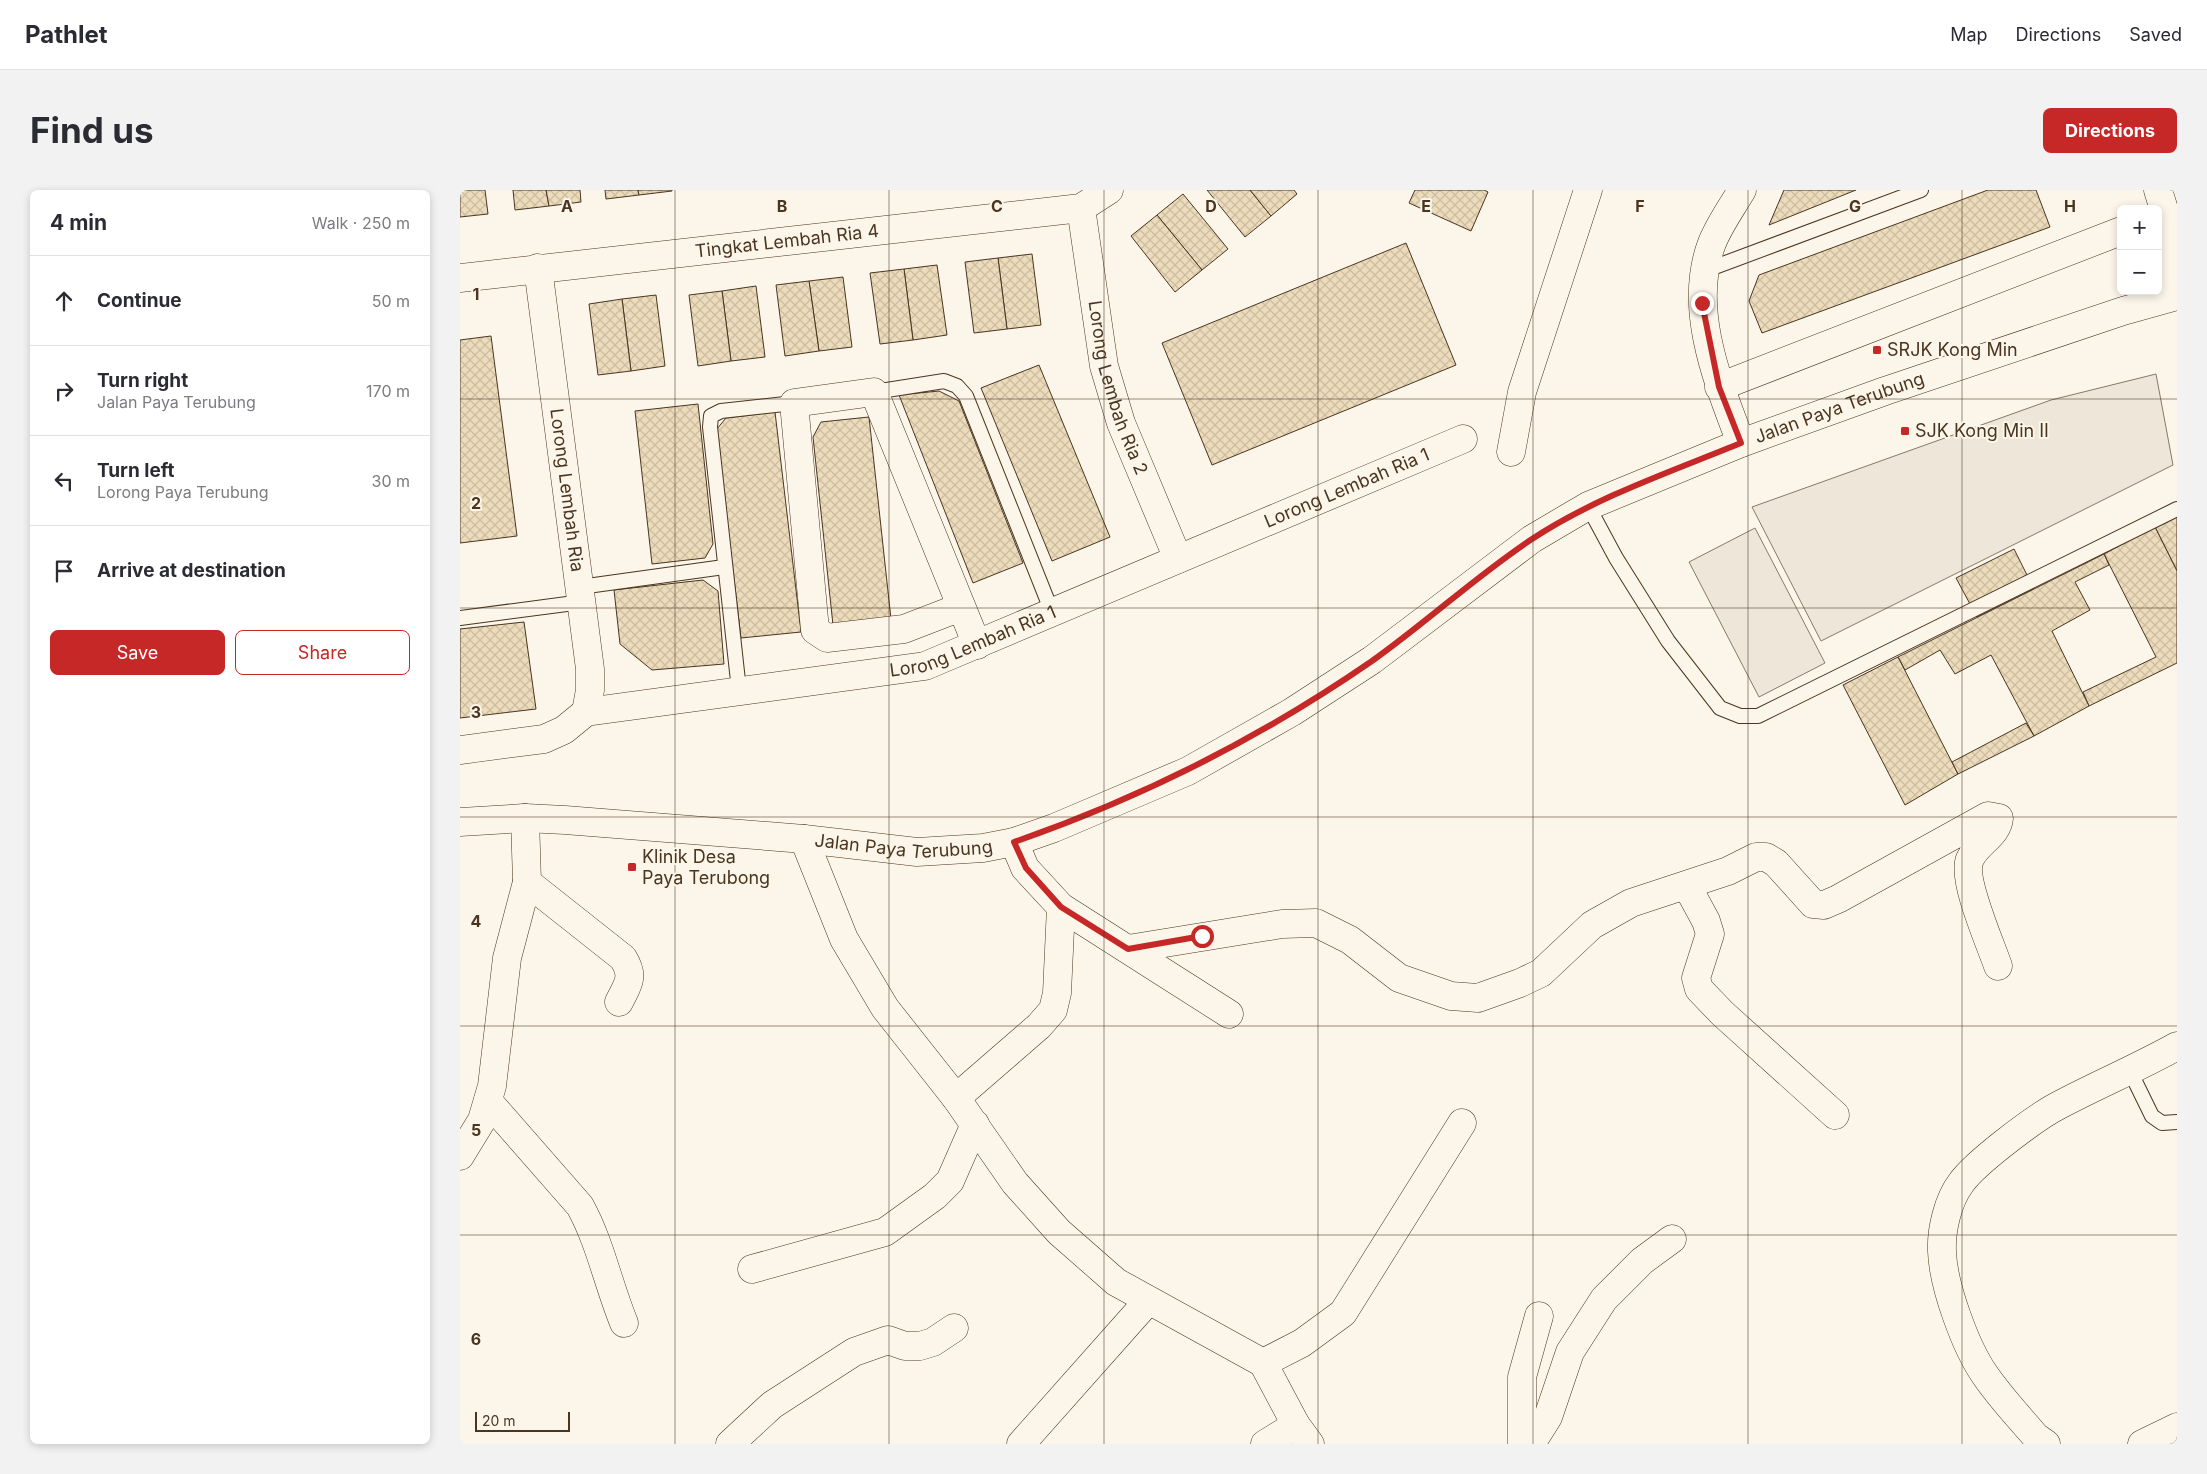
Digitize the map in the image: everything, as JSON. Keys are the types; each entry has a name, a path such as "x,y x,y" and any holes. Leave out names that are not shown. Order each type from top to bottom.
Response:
{"street":[{"name":"Tingkat Lembah Ria 4","path":"460,278 1081,208 1109,190"},
{"path":"1511,452 1522,392 1588,190"},
{"path":"1741,443 1719,387 1702,303 1704,272 1712,242 1742,190"},
{"name":"Lorong Lembah Ria 2","path":"1081,208 1104,366 1121,423 1178,559"},
{"path":"2167,215 2166,262 2174,297"},
{"path":"1719,387 2117,233"},
{"name":"Lorong Lembah Ria","path":"538,268 590,669 590,690 586,712"},
{"name":"Jalan Paya Terubung","path":"460,822 524,818 804,839 917,852 983,848 1014,842 1054,828 1188,771 1292,712 1372,660 1532,539 1588,506 1741,443 1972,360 2174,297"},
{"path":"961,607 904,630 827,638 815,630 794,403 874,392 977,645"},
{"name":"Lorong Lembah Ria 1","path":"586,712 739,690 911,669 977,645 1463,439"},
{"path":"460,750 544,739 564,730 586,712"},
{"path":"1128,949 1282,924 1316,923 1350,940 1399,978 1451,996 1478,998 1520,984 1541,973 1592,925 1631,903 1728,871 1756,856 1766,857 1776,863 1813,904 1824,905 1988,816 1994,816 1999,818 1998,826 1970,860 1969,883 1998,966"},
{"path":"460,1156 482,1120 492,1086 507,958 527,882 524,818"},
{"path":"804,839 844,939 886,1008 956,1098 1015,1182 1059,1232 1116,1282 1263,1363 1303,1434 1266,1444"},
{"path":"1014,842 1026,868 1061,907 1229,1014"},
{"path":"527,882 623,958 630,969 630,981 619,1002"},
{"path":"1687,886 1706,921 1710,934 1696,978 1699,989 1722,1013 1835,1114"},
{"path":"956,1098 1040,1026 1053,1010 1057,993 1061,907"},
{"path":"2040,1442 1984,1374 1965,1337 1955,1310 1942,1251 1945,1223 1950,1205 1960,1183 1983,1160 2050,1110 2177,1046"},
{"path":"488,1101 580,1206 590,1224 611,1292 624,1323"},
{"path":"1263,1363 1302,1343 1343,1313 1462,1123"},
{"path":"752,1269 885,1232 936,1196 950,1181 975,1124"},
{"path":"1531,1444 1548,1417 1570,1352 1604,1299 1642,1260 1672,1239"},
{"path":"1021,1444 1148,1301"},
{"path":"1522,1444 1522,1377 1539,1316"},
{"path":"730,1444 772,1405 854,1352 888,1340 905,1346 920,1346 933,1342 954,1328"},
{"path":"2142,1444 2177,1428"}],"lane":[{"path":"1704,272 1921,190"},
{"path":"874,392 944,381 956,386 966,396 1052,612"},
{"path":"739,690 724,567 711,416 720,411 794,403"},
{"path":"1588,506 1616,558 1668,642 1720,708 1740,716 1758,716 2177,509"},
{"path":"460,618 724,567"},
{"path":"2130,1071 2152,1116 2162,1123 2177,1122"}],"shaded area":[{"path":"2156,374 2173,465 1821,641 1752,507 2051,400"},
{"path":"1755,528 1825,663 1759,697 1689,562"}],"building":[{"path":"460,190 485,190 488,214 460,217"},
{"path":"513,190 546,190 549,206 515,210"},
{"path":"546,190 580,190 581,202 549,206"},
{"path":"605,190 638,190 639,195 606,199"},
{"path":"638,190 672,190 672,191 639,195"},
{"path":"1207,190 1250,190 1271,216 1245,237"},
{"path":"1250,190 1294,190 1297,194 1271,216"},
{"path":"1415,190 1484,190 1488,192 1471,231 1409,203"},
{"path":"1784,190 1856,190 1769,225"},
{"path":"1988,190 2036,190 2050,227 1762,333 1749,301 1759,275"},
{"path":"1183,194 1228,249 1202,270 1157,215"},
{"path":"1157,215 1202,270 1175,292 1131,236"},
{"path":"1406,243 1456,365 1212,465 1162,343"},
{"path":"1032,254 1041,325 1007,329 998,258"},
{"path":"998,258 1007,329 974,333 965,262"},
{"path":"937,265 947,335 913,340 904,269"},
{"path":"904,269 913,340 880,344 870,273"},
{"path":"843,277 852,347 819,351 809,281"},
{"path":"809,281 819,351 785,356 776,285"},
{"path":"756,286 765,357 731,361 722,291"},
{"path":"722,291 731,361 698,366 689,295"},
{"path":"656,295 665,366 631,371 622,299"},
{"path":"622,299 631,371 598,375 589,304"},
{"path":"491,336 517,536 460,543 460,340"},
{"path":"1039,365 1110,537 1052,561 981,388"},
{"path":"939,391 959,401 1023,563 973,583 899,395"},
{"path":"698,404 713,544 705,558 652,564 635,411"},
{"path":"775,412 801,632 741,638 716,430 726,418"},
{"path":"869,417 891,619 833,625 813,437 821,422"},
{"path":"2177,516 2177,571 2155,527"},
{"path":"2155,527 2177,571 2177,663 2089,706 2083,692 2156,657 2104,554"},
{"path":"2014,549 2034,589 1977,617 1956,578"},
{"path":"2104,554 2109,565 2075,582 2090,610 2052,631 2089,706 2034,736 1991,655 1955,674 1940,650 1905,670 1898,657"},
{"path":"703,580 718,591 724,664 652,670 620,644 614,590"},
{"path":"524,622 536,709 460,718 460,629"},
{"path":"1898,657 1958,774 1905,805 1843,685"},
{"path":"2026,723 2034,736 1958,774 1952,762"}],"place":[{"name":"SRJK Kong Min","path":"1877,350"},
{"name":"SJK Kong Min II","path":"1905,431"},
{"name":"Klinik Desa Paya Terubong","path":"632,867"}],"route":[{"path":"1202,936 1128,949 1061,907 1026,868 1014,842 1054,828 1188,771 1292,712 1372,660 1532,539 1588,506 1741,443 1719,387 1702,303"}]}
